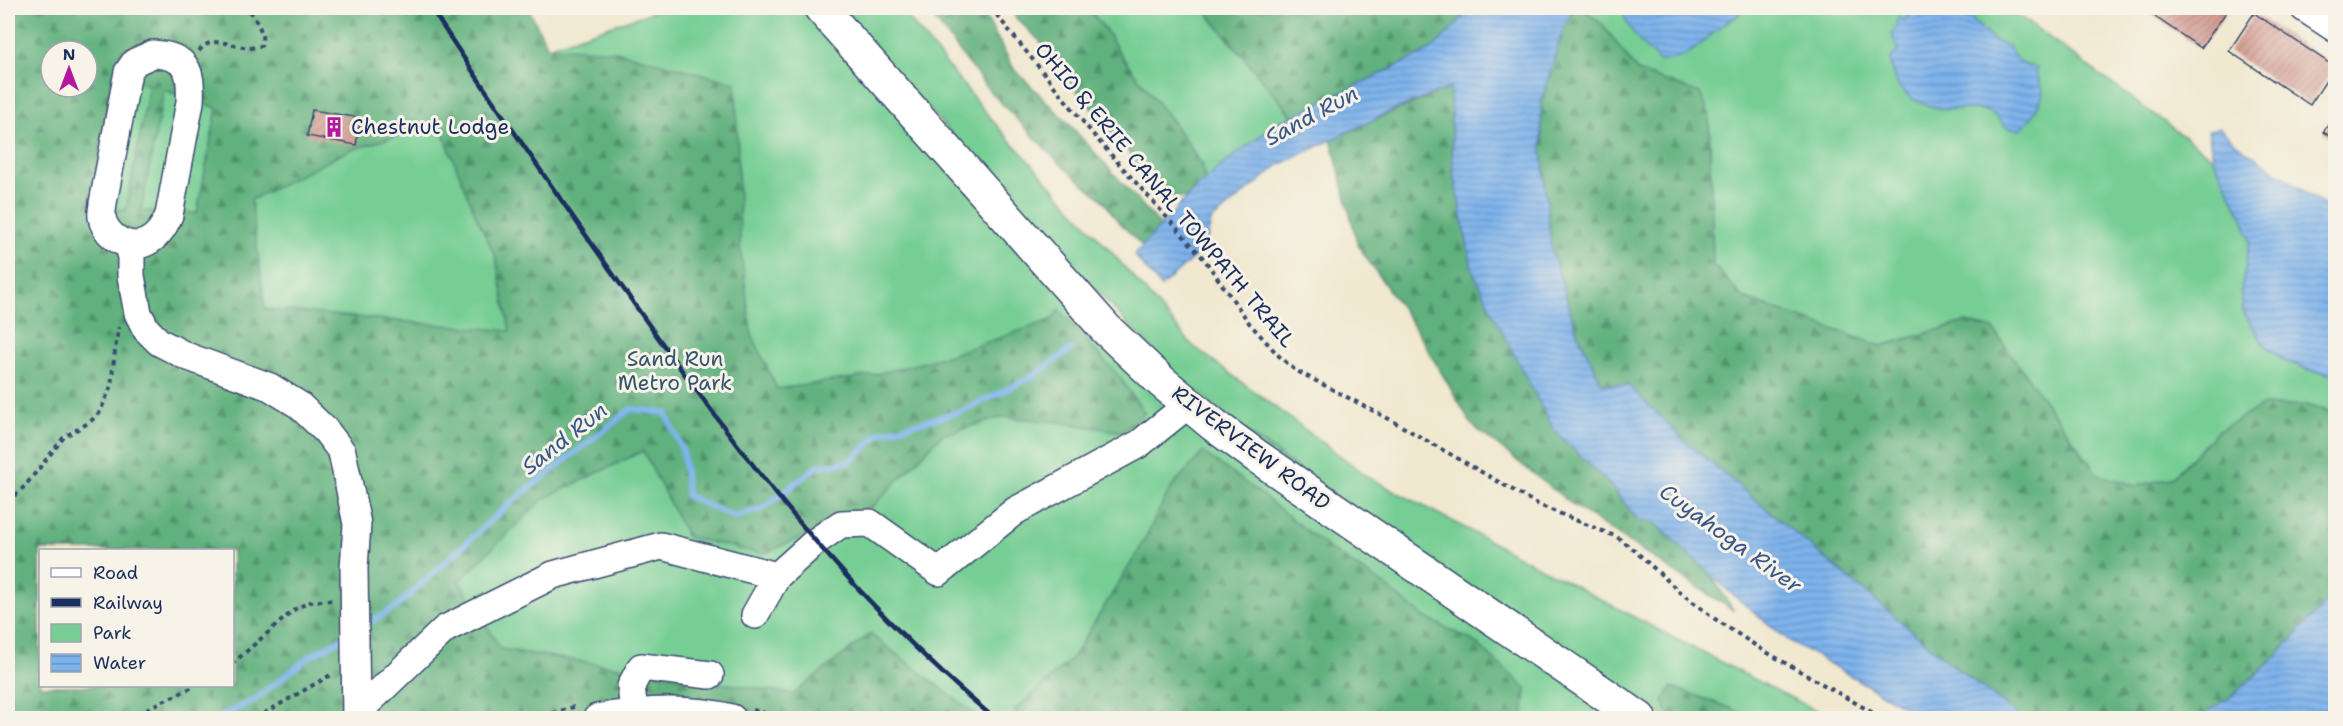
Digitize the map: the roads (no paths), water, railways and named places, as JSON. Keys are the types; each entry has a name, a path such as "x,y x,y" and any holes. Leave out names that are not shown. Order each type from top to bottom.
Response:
{"main road":[{"name":"RIVERVIEW ROAD","path":"821,8 1106,329 1189,404 1255,455 1639,718"}],"street":[{"path":"2304,8 2336,29"},
{"path":"153,54 168,55 179,59 188,70 191,84 190,102 169,215 158,236 148,242 131,246 108,232 102,217 128,72 135,62 153,54"},
{"path":"131,246 131,276 138,313 146,329 159,342 186,356 270,387 299,405 326,431 342,452 357,524 354,568 356,716"},
{"path":"755,615 777,576 815,542 841,524 870,523 939,572 1015,511 1139,444 1189,404"},
{"path":"356,716 445,629 553,575 661,546 777,576"},
{"path":"634,712 631,686 641,667 710,675"},
{"path":"597,718 634,712 693,711 732,718"}],"water":[{"name":"Cuyahoga River","path":"1469,8 1574,8 1562,32 1541,103 1542,151 1551,248 1577,332 1602,384 1628,385 1683,439 1956,668 2022,718 1924,718 1788,640 1726,589 1655,523 1637,519 1612,487 1554,430 1472,269 1453,168 1450,88 1398,108 1279,165 1211,221 1205,247 1161,287 1134,255 1190,194 1222,165 1276,124 1431,50 1457,24"},
{"path":"1622,8 1746,8 1688,54 1659,61 1631,30"},
{"path":"1914,8 1956,8 1970,17 1993,40 2008,46 2019,61 2027,66 2037,67 2036,72 2044,93 2032,117 2020,129 2006,127 1992,113 1984,110 1948,109 1926,105 1908,96 1901,89 1892,70 1891,58 1898,51 1892,33 1898,24 1896,21 1899,17 1904,21"},
{"path":"2219,127 2234,142 2335,213 2335,375 2310,370 2283,360 2264,344 2244,313 2241,292 2250,241 2244,220 2213,158 2208,131"},
{"path":"2335,596 2335,701 2318,718 2199,718 2232,696 2275,658 2313,616"}],"waterway":[{"name":"Sand Run","path":"363,626 396,607 509,504 631,409 666,413 683,452 687,496 734,517 762,509 818,466 850,462 880,433 963,411 1032,377 1071,349"},
{"name":"Sand Run","path":"216,718 253,701 309,657 347,636"}],"railway":[{"path":"431,8 502,115 625,291 751,463 841,570 889,621 940,671 994,718"}],"place":[{"name":"Chestnut Lodge","path":"334,127"}],"park label":[{"name":"Sand Run Metro Park","path":"675,371"}]}
